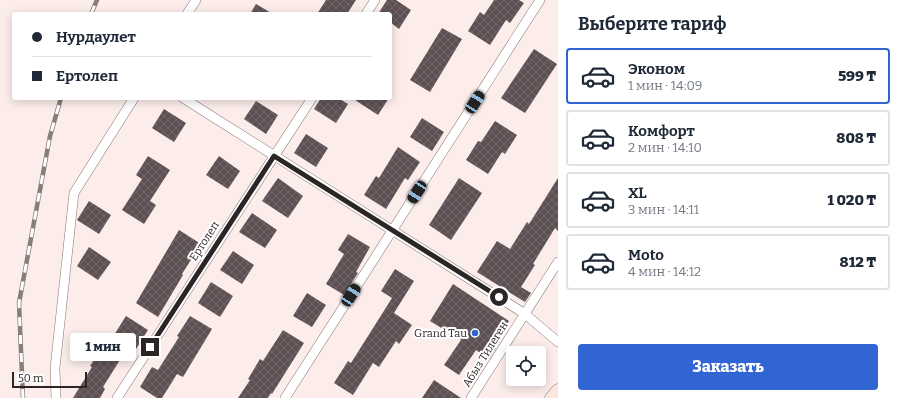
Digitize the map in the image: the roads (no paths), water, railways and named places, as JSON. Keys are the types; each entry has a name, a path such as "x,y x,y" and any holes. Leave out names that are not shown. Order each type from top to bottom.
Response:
{"main road":[{"path":"551,398 558,390"}],"street":[{"path":"188,12 196,0"},
{"path":"367,12 375,0"},
{"path":"285,398 540,0"},
{"path":"56,398 55,368 74,193 133,100"},
{"path":"186,100 525,314 558,342"},
{"name":"Ертолеп","path":"118,398 311,100"},
{"name":"Абыз Тилеген","path":"471,398 558,262"}],"railway":[{"path":"92,12 97,0"},
{"path":"23,398 19,303 50,136 60,100"}],"place":[{"name":"Grand Tau","path":"475,333"}]}
